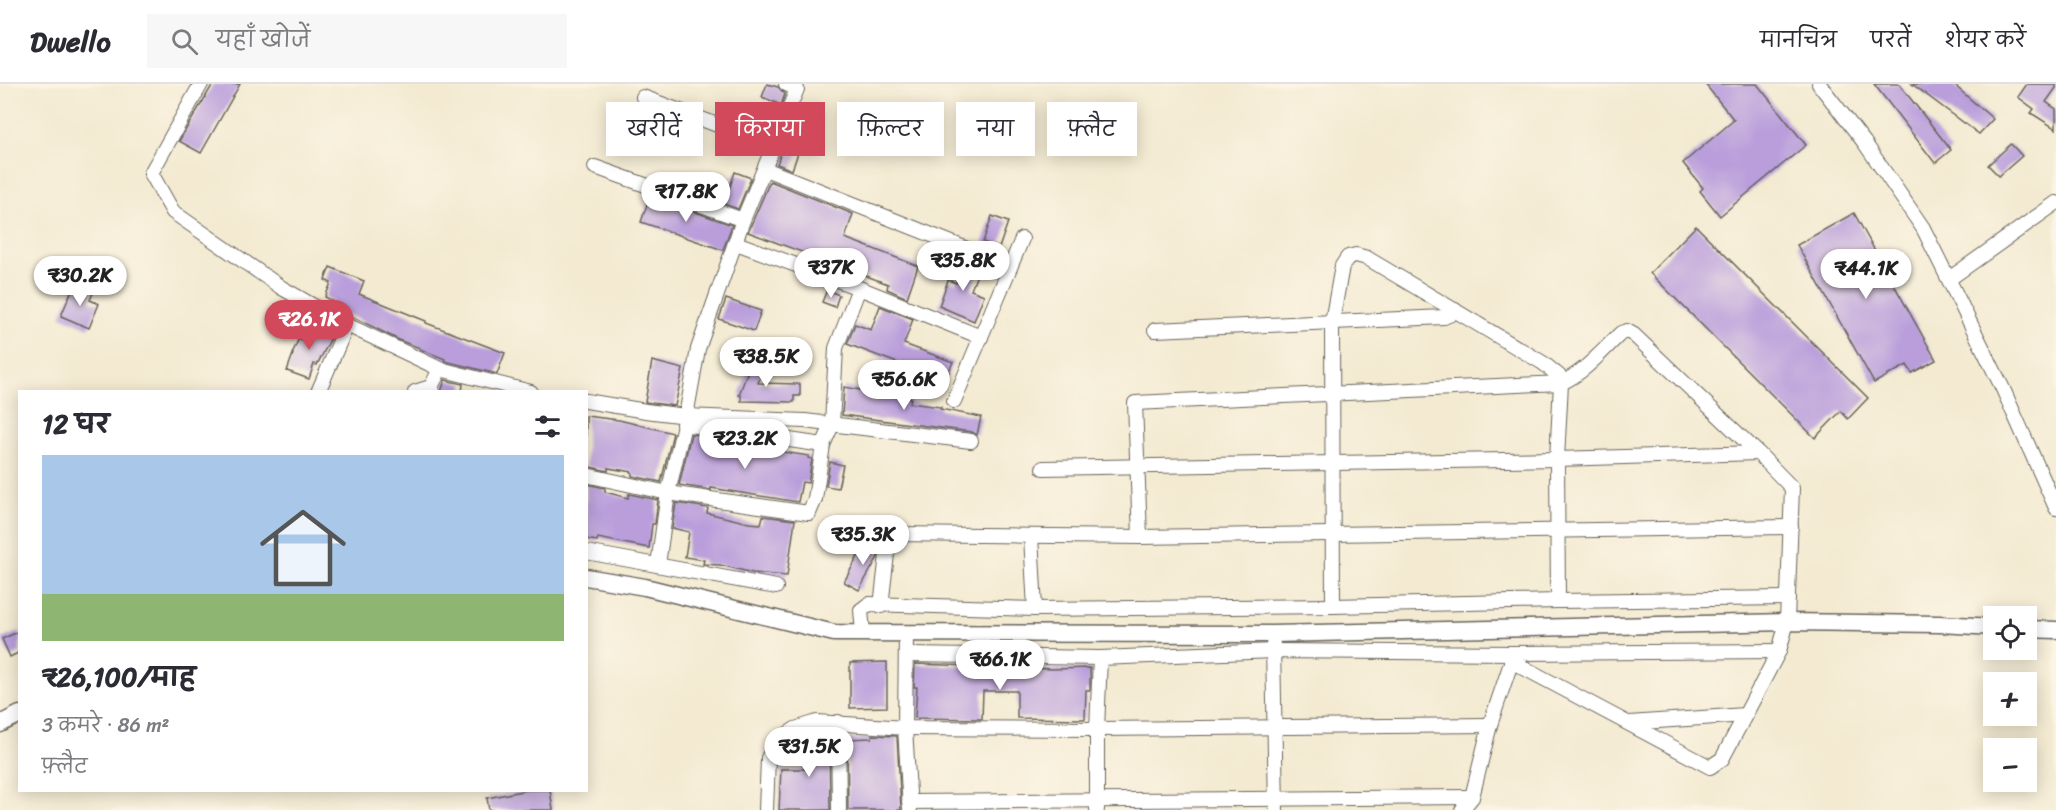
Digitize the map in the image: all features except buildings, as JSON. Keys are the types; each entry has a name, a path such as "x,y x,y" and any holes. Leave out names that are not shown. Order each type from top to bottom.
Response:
{"street":[{"path":"201,84 151,173 173,212 282,288 347,325 440,369 523,390"},
{"path":"786,84 797,89 792,102"},
{"path":"1819,84 1864,142 1923,228 2003,389 2056,508"},
{"path":"643,97 715,124"},
{"path":"658,565 668,493 698,349 743,220 770,156"},
{"path":"595,167 743,220"},
{"path":"765,169 1010,266"},
{"path":"1949,279 2056,203"},
{"path":"954,401 1022,239"},
{"path":"736,243 859,288 981,337"},
{"path":"1333,606 1332,322 1342,266 1348,257 1356,255 1367,258 1455,310 1543,363 1559,376 1561,383 1557,459 1558,601"},
{"path":"588,474 668,493 809,513 815,499 823,445 831,425 836,348 859,288"},
{"path":"1155,330 1444,317 1455,310"},
{"path":"319,390 347,325"},
{"path":"1140,537 1135,404 1561,383 1585,368 1621,333 1627,332 1634,335 1792,488 1788,622 1779,651 1722,759 1710,767 1513,657"},
{"path":"432,389 440,369"},
{"path":"588,401 823,445"},
{"path":"684,420 805,421 971,441"},
{"path":"1042,468 1758,453"},
{"path":"881,606 889,537 893,534 1140,537 1791,527"},
{"path":"1030,536 1035,609"},
{"path":"588,552 776,587"},
{"path":"588,577 645,587 834,633 1273,634 1788,622 1983,626"},
{"path":"863,633 861,610 869,604 1035,609 1788,598"},
{"path":"2037,629 2056,630"},
{"path":"906,634 905,728 909,806 1097,806 1472,797"},
{"path":"1273,634 1276,803"},
{"path":"906,654 1100,658 1274,651 1513,657 1779,651"},
{"path":"1462,810 1472,797 1490,725 1513,657"},
{"path":"1097,806 1100,658"},
{"path":"0,724 18,715"},
{"path":"1629,723 1745,715"},
{"path":"766,810 768,758 779,740 807,724 838,722 905,728 1097,729 1490,725"},
{"path":"838,722 839,810"}]}
